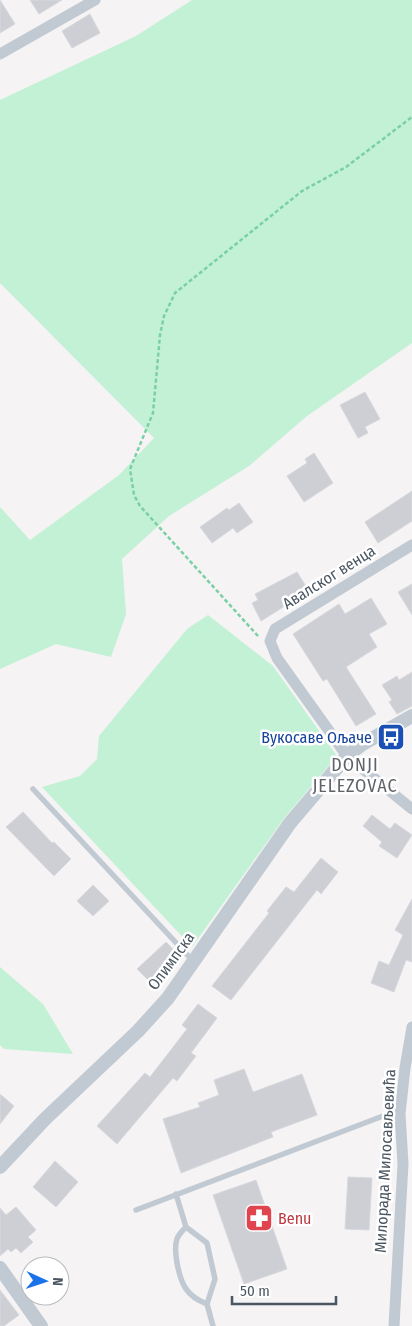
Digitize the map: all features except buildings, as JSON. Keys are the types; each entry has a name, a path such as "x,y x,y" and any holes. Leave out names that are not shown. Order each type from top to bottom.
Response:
{"street":[{"path":"0,54 95,0"},
{"name":"Авалског венца","path":"270,641 275,629 412,545"},
{"path":"270,641 278,658 347,756 412,808"},
{"name":"Олимпска","path":"0,1167 45,1119 138,1031 168,998 290,823 347,756 361,745 412,716"},
{"name":"Милорада Милосављевића","path":"394,1326 407,1164 400,1114 412,1027"},
{"path":"0,1268 41,1326"}],"lane":[{"path":"33,789 193,961"},
{"path":"136,1210 383,1116 400,1114"},
{"path":"176,1194 186,1227 207,1243 214,1279 207,1304 214,1326"},
{"path":"186,1227 177,1238 175,1249 181,1280 185,1290 194,1299 207,1304"}],"path":[{"path":"270,641 259,637 140,506 134,495 130,469 153,413 155,375 164,316 175,292 193,276 217,260 302,191 346,167 412,116"}],"green space":[{"path":"192,0 412,0 412,343 307,416 249,466 169,516 122,559 126,614 111,657 56,644 0,669 0,507 30,540 119,475 154,438 0,283 0,100 136,36"},
{"path":"208,615 273,666 337,756 285,817 192,947 42,787 80,776 97,759 99,736 187,629"},
{"path":"0,967 43,1004 73,1054 4,1049 0,1045"}],"place":[{"name":"Вукосаве Ољаче","path":"391,737"},
{"name":"Benu","path":"259,1218"}],"district":[{"name":"DONJI JELEZOVAC","path":"355,775"}]}
